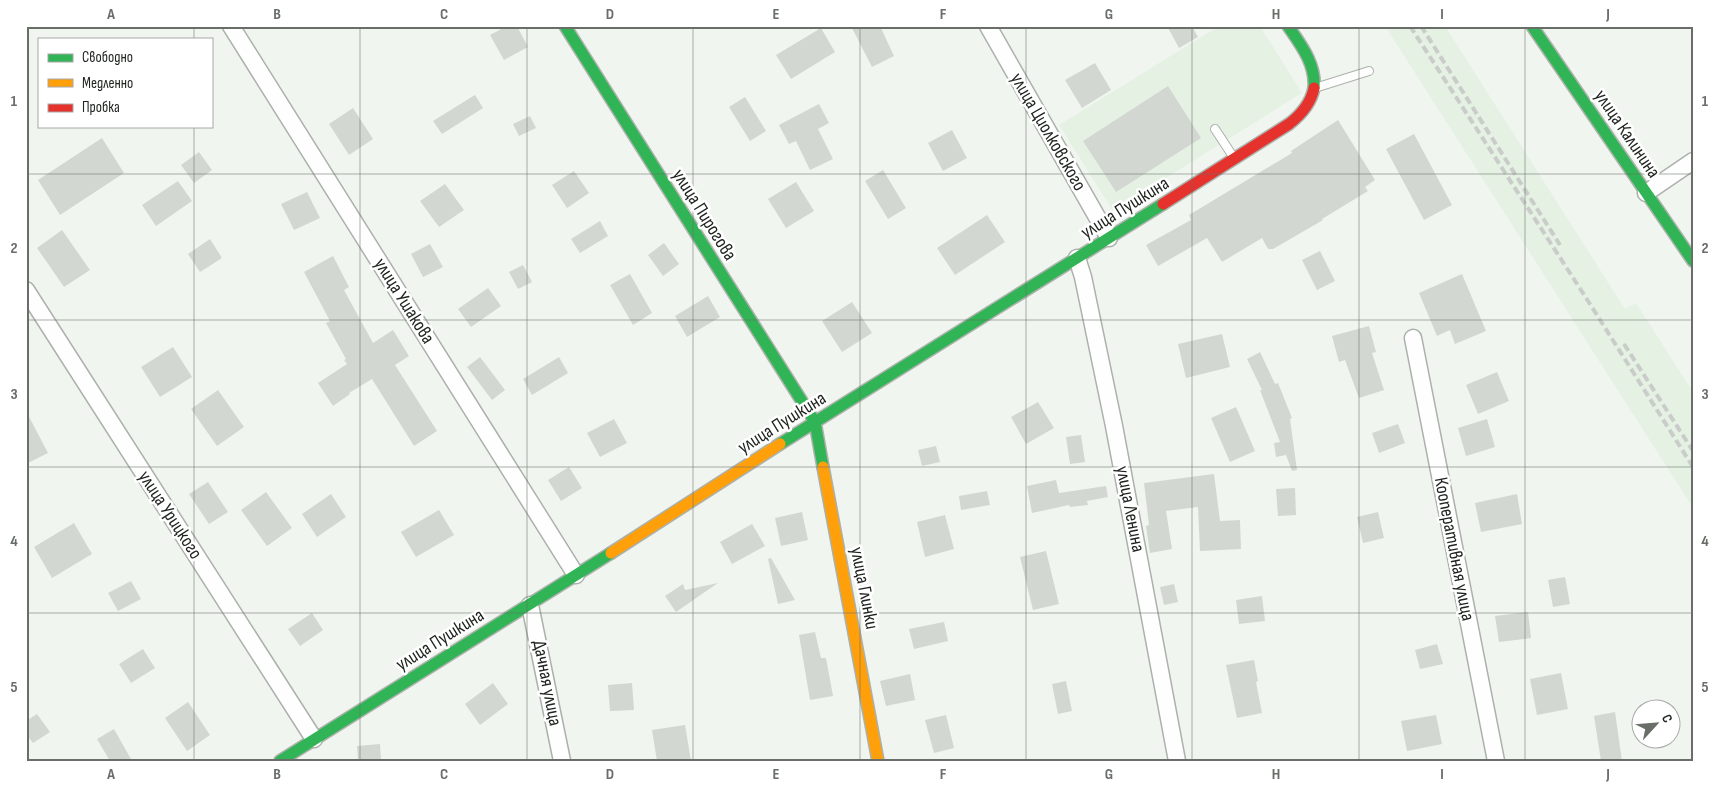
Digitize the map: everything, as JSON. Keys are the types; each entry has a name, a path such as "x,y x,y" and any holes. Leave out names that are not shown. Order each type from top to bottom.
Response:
{"main road":[{"name":"улица Пирогова","path":"565,26 815,422"},
{"path":"1288,26 1308,56 1314,72 1316,88"},
{"name":"улица Калинина","path":"1532,26 1693,261"},
{"name":"улица Пушкина","path":"280,761 1281,130 1301,114 1312,99 1316,88"},
{"name":"улица Глинки","path":"815,422 878,761"}],"street":[{"name":"улица Ушакова","path":"231,26 576,575"},
{"name":"улица Циолковского","path":"988,26 1109,238"},
{"path":"1646,193 1693,161"},
{"name":"улица Ленина","path":"1077,258 1083,277 1114,426 1178,761"},
{"name":"улица Урицкого","path":"26,290 314,739"},
{"name":"Кооперативная улица","path":"1413,338 1496,761"},
{"name":"Дачная улица","path":"530,605 562,761"}],"lane":[{"path":"1316,88 1369,71"},
{"path":"1215,128 1234,159"}],"shaded area":[{"path":"1219,26 1260,26 1302,93 1113,211 1059,125"},
{"path":"1385,26 1445,26 1625,309 1636,303 1693,392 1693,508"}],"building":[{"path":"507,26 517,26 528,47 504,60 490,35"},
{"path":"851,26 880,26 894,56 872,67"},
{"path":"1167,26 1192,26 1198,37 1179,48"},
{"path":"821,28 835,52 791,79 776,55"},
{"path":"1095,63 1111,90 1082,108 1065,80"},
{"path":"1168,86 1201,138 1116,192 1083,141"},
{"path":"475,95 483,108 442,134 433,121"},
{"path":"745,97 766,131 750,141 729,107"},
{"path":"819,104 829,123 818,129 833,159 810,170 796,141 789,144 779,125"},
{"path":"353,108 373,139 349,155 329,124"},
{"path":"530,116 536,128 519,136 513,124"},
{"path":"1338,120 1375,180 1365,187 1368,191 1273,249 1268,249 1262,238 1222,262 1207,238 1158,266 1146,245 1191,220 1189,215 1292,153 1291,151"},
{"path":"952,130 967,158 943,171 928,143"},
{"path":"1414,134 1452,205 1424,220 1386,149"},
{"path":"102,138 124,173 60,215 38,180"},
{"path":"199,152 212,170 194,183 181,165"},
{"path":"883,170 906,208 888,219 865,181"},
{"path":"574,171 589,193 567,208 552,185"},
{"path":"178,181 192,201 156,226 142,205"},
{"path":"796,182 814,211 786,228 768,199"},
{"path":"445,184 464,210 439,227 420,201"},
{"path":"307,192 320,218 294,230 281,204"},
{"path":"987,215 1005,242 955,275 937,248"},
{"path":"600,221 608,236 580,253 571,239"},
{"path":"62,230 90,270 64,287 37,248"},
{"path":"210,239 222,258 200,272 188,254"},
{"path":"664,243 679,264 663,276 648,255"},
{"path":"430,244 443,267 423,277 411,254"},
{"path":"1320,251 1335,281 1317,290 1302,260"},
{"path":"333,256 349,287 344,290 373,343 393,330 409,356 395,365 437,431 414,446 372,379 349,393 333,406 318,383 347,364 326,323 330,321 304,272"},
{"path":"523,265 532,282 518,289 509,272"},
{"path":"630,274 652,313 633,325 610,285"},
{"path":"1462,274 1486,331 1455,344 1450,330 1437,336 1419,293"},
{"path":"488,288 501,306 471,327 458,309"},
{"path":"708,296 720,317 687,337 675,316"},
{"path":"852,302 872,333 842,352 822,321"},
{"path":"1369,326 1376,352 1372,353 1384,390 1359,398 1345,360 1339,362 1332,336"},
{"path":"1222,334 1230,367 1186,378 1178,344"},
{"path":"173,347 192,377 160,397 141,367"},
{"path":"1260,352 1275,384 1278,383 1292,418 1290,419 1297,470 1292,471 1286,455 1276,457 1274,443 1280,442 1260,390 1262,390 1247,359"},
{"path":"480,357 505,390 492,400 467,367"},
{"path":"559,357 568,373 532,395 523,379"},
{"path":"1497,372 1509,401 1478,414 1466,385"},
{"path":"218,390 244,427 217,446 191,409"},
{"path":"1038,402 1054,428 1026,444 1011,417"},
{"path":"1236,407 1255,451 1230,462 1211,418"},
{"path":"26,411 48,453 26,464"},
{"path":"614,419 627,443 600,457 587,433"},
{"path":"1487,419 1495,447 1466,456 1458,428"},
{"path":"1398,424 1405,443 1379,453 1372,433"},
{"path":"1081,435 1085,462 1070,464 1066,437"},
{"path":"936,446 940,462 922,466 918,450"},
{"path":"569,467 582,488 561,501 548,480"},
{"path":"1214,474 1220,521 1240,520 1241,549 1200,551 1198,507 1166,511 1172,549 1150,553 1146,526 1149,525 1144,483"},
{"path":"1056,480 1059,493 1106,486 1108,497 1087,501 1088,505 1070,507 1069,505 1032,513 1027,486"},
{"path":"208,482 228,512 209,524 189,494"},
{"path":"1295,488 1296,515 1278,516 1276,489"},
{"path":"987,491 990,505 961,510 959,496"},
{"path":"266,492 292,528 267,546 241,510"},
{"path":"331,494 346,517 317,537 302,514"},
{"path":"1517,494 1522,524 1481,532 1475,503"},
{"path":"439,510 454,535 416,557 401,532"},
{"path":"802,512 808,540 781,546 775,518"},
{"path":"1378,512 1384,538 1363,543 1357,517"},
{"path":"945,515 954,549 925,557 917,522"},
{"path":"74,523 92,554 52,578 34,547"},
{"path":"752,524 765,546 732,564 720,542"},
{"path":"1046,551 1059,604 1033,610 1020,557"},
{"path":"771,558 795,600 778,604 768,559"},
{"path":"1565,577 1570,604 1553,607 1548,580"},
{"path":"131,581 141,599 118,611 108,593"},
{"path":"718,583 676,612 665,596 683,584 685,590"},
{"path":"1174,584 1178,602 1164,605 1160,587"},
{"path":"1262,596 1265,621 1239,624 1236,600"},
{"path":"1528,612 1531,638 1499,642 1495,616"},
{"path":"312,613 323,630 300,646 288,629"},
{"path":"944,622 948,641 914,649 909,629"},
{"path":"815,632 821,658 826,658 833,696 810,700 799,635"},
{"path":"1437,644 1443,664 1420,669 1415,650"},
{"path":"143,649 155,668 131,683 119,664"},
{"path":"1254,660 1262,713 1237,718 1226,665"},
{"path":"1561,673 1568,709 1537,715 1530,679"},
{"path":"910,674 915,700 886,706 880,681"},
{"path":"1066,681 1072,711 1058,714 1052,684"},
{"path":"493,683 508,704 480,725 465,704"},
{"path":"632,683 634,710 610,711 608,685"},
{"path":"188,702 210,735 187,751 165,718"},
{"path":"1615,712 1622,761 1601,761 1594,716"},
{"path":"37,714 50,732 33,743 26,734 26,721"},
{"path":"946,715 954,748 934,753 925,720"},
{"path":"1436,715 1442,744 1407,751 1401,721"},
{"path":"685,725 691,761 657,761 652,730"},
{"path":"114,729 132,761 110,761 97,739"},
{"path":"380,744 381,761 358,761 357,746"}],"railway":[{"path":"1410,26 1693,467"},
{"path":"1421,26 1560,245"},
{"path":"1624,344 1693,451"}],"traffic: fast":[{"path":"565,26 815,422 823,467"},
{"path":"1288,26 1310,63 1313,71 1314,88"},
{"path":"1532,26 1693,261"},
{"path":"780,444 1163,204"},
{"path":"280,761 611,553"}],"traffic: slow":[{"path":"611,553 780,444"},
{"path":"823,467 878,761"}],"traffic: jam":[{"path":"1163,204 1289,124 1305,108 1311,99 1314,88"}]}
